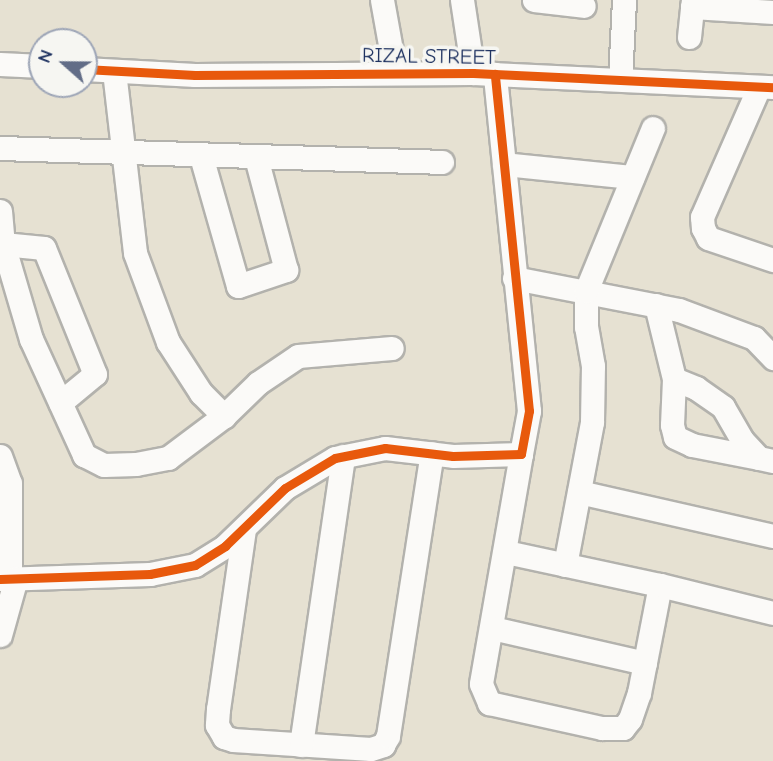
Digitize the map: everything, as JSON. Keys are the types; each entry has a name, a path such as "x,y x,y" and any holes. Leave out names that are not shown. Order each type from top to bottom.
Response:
{"street":[{"path":"382,0 396,72"},
{"path":"462,0 484,74 504,164 514,278 524,339 529,411 481,684 489,703 601,728 623,729 630,719 645,663 660,585"},
{"path":"534,0 560,0 584,6"},
{"path":"620,79 624,0"},
{"path":"689,37 693,3 773,12"},
{"path":"0,64 28,65"},
{"name":"RIZAL STREET","path":"98,70 195,75 396,72 484,74 766,87"},
{"path":"114,71 121,151 135,253 168,342 201,393 224,416"},
{"path":"766,87 702,217 708,238 771,252"},
{"path":"565,565 592,422 593,366 586,327 586,291 653,128"},
{"path":"0,148 442,162"},
{"path":"201,156 238,286 286,270 256,157"},
{"path":"504,164 632,177"},
{"path":"0,211 3,244 31,339 84,455 104,465 168,458 224,416 258,383 298,356 392,348"},
{"path":"3,244 44,248 94,374 60,403"},
{"path":"514,278 679,310 754,338 773,358"},
{"path":"656,305 674,379 672,425 675,438 692,445 766,459"},
{"path":"674,379 696,388 723,407 743,441 766,459"},
{"path":"9,578 150,574 195,565 225,546 285,488 317,466 343,456 385,448 432,453 521,454"},
{"path":"244,529 217,725 224,737 233,740 370,749 383,745 388,736 432,453"},
{"path":"0,456 5,489 9,578 0,635"},
{"path":"301,745 343,456"},
{"path":"579,492 773,536"},
{"path":"506,552 660,585 773,613"},
{"path":"492,628 645,663"}],"cycle path":[{"path":"98,70 195,75 473,73 773,87"},
{"path":"0,579 150,574 195,565 225,546 285,488 335,458 385,448 453,456 521,454 529,411 495,74"}]}
